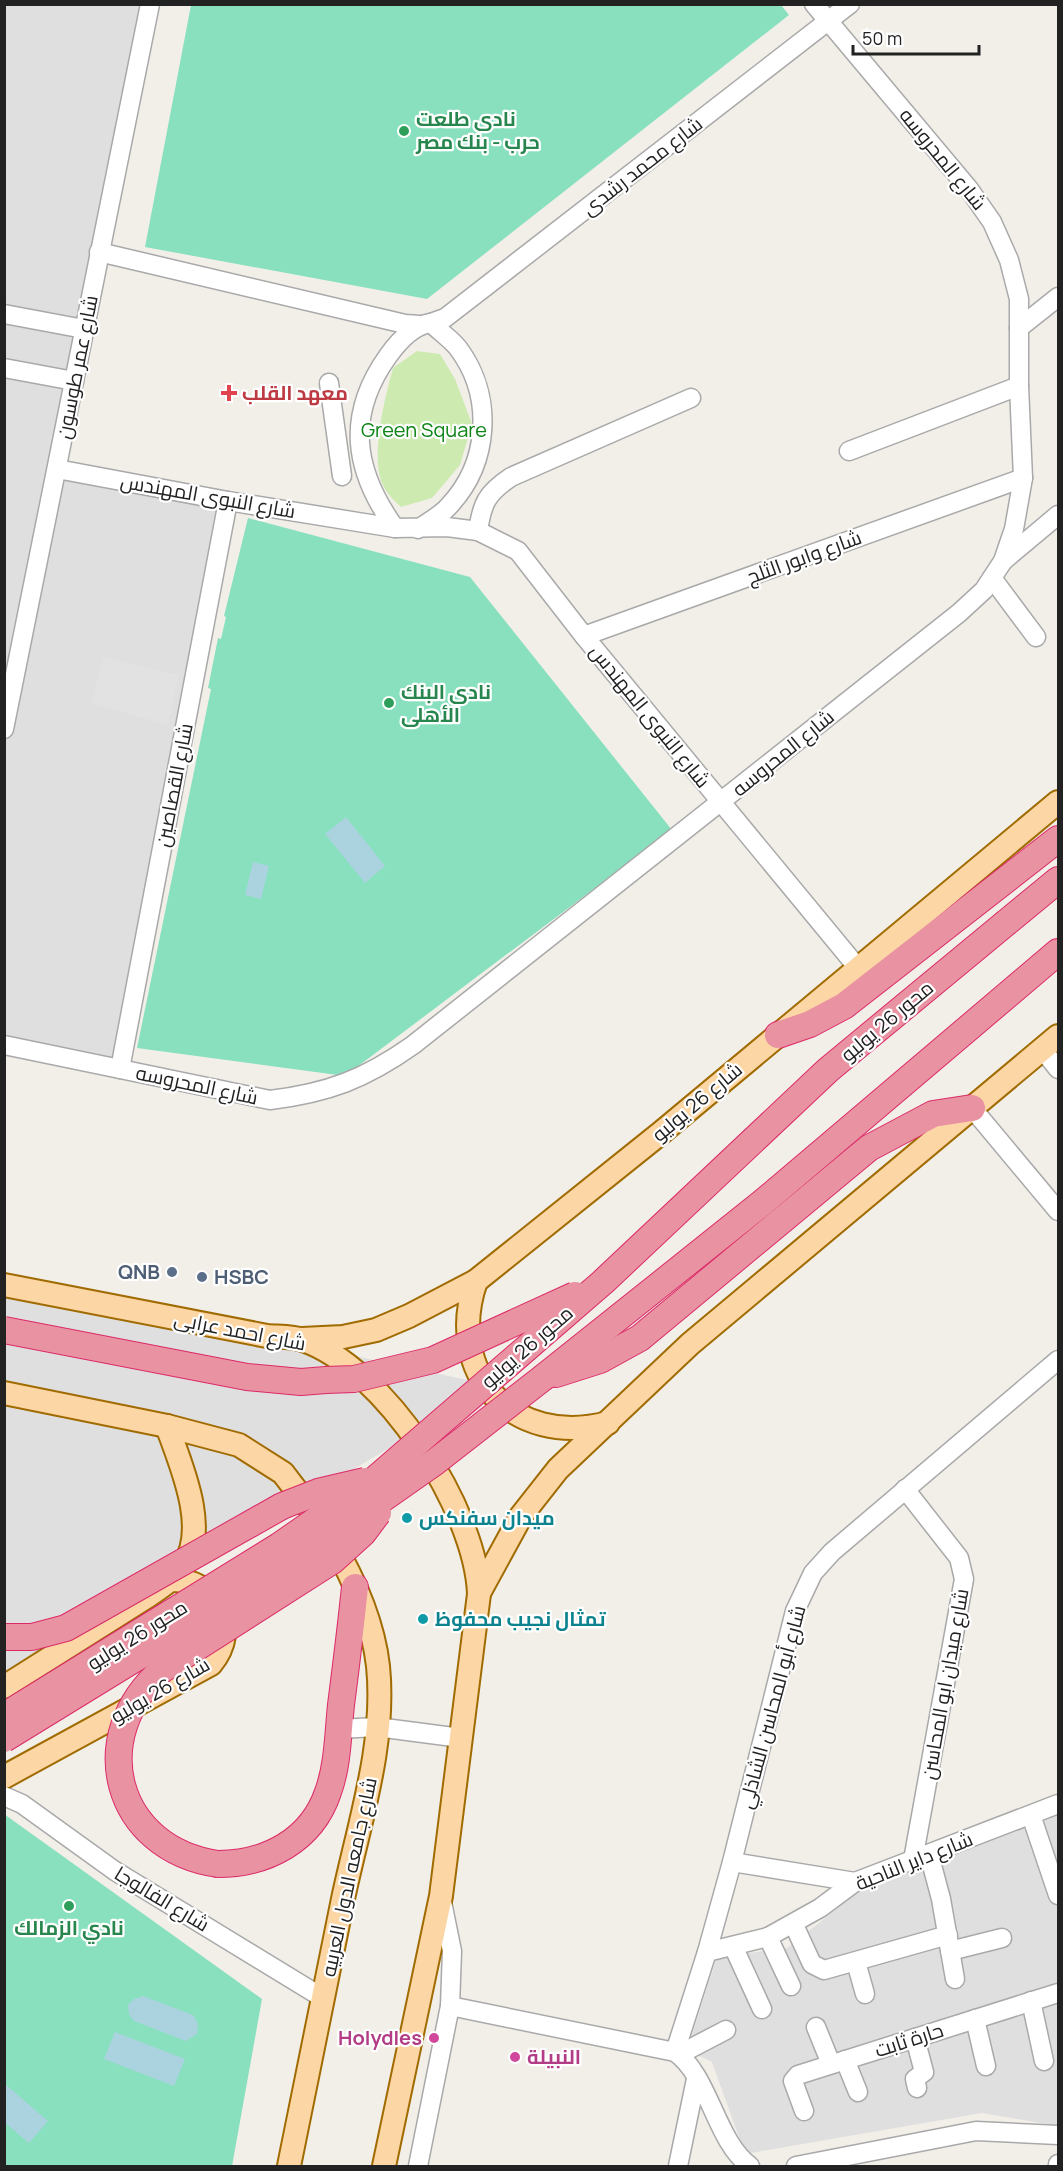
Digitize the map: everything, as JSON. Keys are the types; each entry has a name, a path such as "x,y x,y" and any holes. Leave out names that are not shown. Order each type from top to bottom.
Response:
{"highway":[{"path":"778,1035 810,1024 844,1006 1059,839"},
{"name":"محور 26 يوليو","path":"4,1716 279,1546 382,1487 843,1057 1059,880"},
{"name":"محور 26 يوليو","path":"4,1738 221,1608 382,1487 544,1377 762,1203 1059,952"},
{"path":"544,1377 600,1360 640,1338 848,1165 893,1133 933,1114 972,1108"},
{"path":"4,1330 246,1377 301,1382 354,1379 433,1360 603,1282"},
{"path":"4,1637 32,1637 66,1628 282,1506 318,1492 382,1487 373,1520 348,1547 315,1572 163,1669 150,1680 130,1707 120,1738 119,1771 128,1802 146,1830 158,1841 187,1857 218,1864 234,1864 265,1857 292,1842 304,1831 323,1805 329,1790 338,1729 355,1587"}],"main road":[{"name":"شارع 26 يوليو","path":"302,1339 343,1337 376,1330 409,1316 476,1281 1059,802"},
{"path":"384,2166 441,1896 479,1594 505,1541 558,1469 690,1344 1050,1042"},
{"path":"476,1281 466,1321 467,1341 482,1380 494,1396 518,1415 547,1427 588,1428 608,1423"},
{"name":"شارع احمد عرابى","path":"4,1285 267,1336 302,1339 334,1355 357,1374 399,1417 434,1466 460,1518 478,1572 479,1594"},
{"path":"4,1393 167,1426 239,1445 283,1473 324,1528 355,1587"},
{"path":"4,1687 171,1580 185,1564 191,1549 194,1523 185,1479 167,1426"},
{"name":"شارع 26 يوليو","path":"4,1777 211,1664 225,1638 226,1628 221,1608 209,1592 201,1586 181,1580 171,1580"},
{"name":"شارع جامعه الدول العربيه","path":"289,2166 371,1775 377,1727 379,1701 377,1664 370,1628 355,1587"}],"street":[{"name":"شارع عمر طوسون","path":"4,729 150,4"},
{"name":"شارع المحروسه","path":"4,1045 270,1100 308,1096 346,1085 381,1068 413,1045 721,803 959,613 984,590 1003,561 1014,529 1023,478 1018,328 1020,299 1009,260 992,222 969,189 814,4"},
{"name":"شارع محمد رشدى","path":"425,324 445,318 850,4"},
{"path":"99,252 405,324 425,324 457,347 475,377 483,411 481,447 469,480 447,508 418,529 395,528 376,501 362,459 360,438 364,405 375,374 395,346 425,324"},
{"path":"1018,328 1059,297"},
{"path":"4,314 84,329"},
{"path":"4,368 74,381"},
{"path":"329,383 341,471 362,459"},
{"path":"849,451 1019,386"},
{"path":"478,531 482,507 493,489 511,477 691,398"},
{"name":"شارع النبوى المهندس","path":"57,469 228,501 395,528"},
{"name":"شارع وابور الثلج","path":"584,636 1023,478"},
{"name":"شارع القصاصين","path":"120,1069 228,501"},
{"path":"1003,561 1059,515"},
{"name":"شارع النبوى المهندس","path":"418,529 447,527 478,531 518,551 584,636 858,968"},
{"path":"992,578 1036,637"},
{"path":"1050,1042 1059,1069"},
{"path":"972,1108 1059,1211"},
{"name":"شارع أبو المحاسن الشاذلي","path":"678,2053 732,1862 795,1611 803,1591 822,1562 1059,1360"},
{"name":"شارع ميدان ابو المحاسن","path":"905,1490 959,1558 964,1579 921,1857"},
{"path":"338,1729 377,1727 461,1738"},
{"name":"شارع الفالوجا","path":"4,1796 22,1804 115,1871 323,1998"},
{"name":"شارع داير الناحية","path":"707,1952 768,1937 794,1924 855,1882 1059,1804"},
{"path":"1031,1815 1059,1895"},
{"path":"921,1857 949,1943 955,1978"},
{"path":"732,1862 855,1882"},
{"path":"418,2166 450,2006 452,1951 441,1896"},
{"path":"794,1924 809,1959 818,1968 831,1970 856,1962 949,1943 1002,1938"},
{"path":"768,1937 791,1986"},
{"path":"734,1946 762,2009"},
{"path":"856,1962 865,1994"},
{"name":"حارة ثابت","path":"804,2111 794,2079 838,2062 1059,1993"},
{"path":"1031,2001 1044,2061"},
{"path":"450,2006 678,2053 726,2030"},
{"path":"975,2019 986,2066"},
{"path":"816,2027 858,2092"},
{"path":"915,2038 924,2072 915,2079 917,2088"},
{"path":"678,2053 696,2079 735,2151 750,2166"},
{"path":"678,2166 696,2079"},
{"path":"796,2166 976,2131 1059,2135"}],"shaded area":[{"path":"5,5 142,5 52,471 221,505 117,1064 5,1040"},
{"path":"103,657 179,675 168,725 91,703"},
{"path":"5,1281 495,1386 5,1674"},
{"path":"1058,1812 1058,2126 982,2113 745,2154 712,2062 687,2050 717,1957 787,1948 862,1889"}],"green space":[{"name":"نادى طلعت حرب - بنك مصر","path":"191,5 781,5 789,15 427,299 145,247"},
{"name":"Green Square","path":"417,351 440,354 455,379 472,424 460,465 432,498 401,507 387,492 380,477 378,446 393,368"},
{"name":"نادى البنك الأهلى","path":"248,518 470,577 672,830 345,1076 137,1048 211,689 208,688 218,638 221,639 226,617 224,616"},
{"name":"نادي الزمالك","path":"4,1814 262,1999 232,2166 5,2166"}],"water":[{"path":"346,817 385,866 365,883 325,834"},
{"path":"253,862 269,866 261,899 245,895"},
{"path":"143,1996 193,2015 198,2024 197,2034 186,2041 134,2021 129,2014 128,2005 134,1999"},
{"path":"115,2032 185,2059 174,2086 104,2059"},
{"path":"5,2084 48,2121 29,2143 5,2123"}],"place":[{"name":"نادى طلعت حرب - بنك مصر","path":"404,131"},
{"name":"معهد القلب","path":"229,393"},
{"name":"نادى البنك الأهلى","path":"389,703"},
{"name":"QNB","path":"172,1272"},
{"name":"HSBC","path":"202,1277"},
{"name":"ميدان سفنكس","path":"407,1518"},
{"name":"تمثال نجيب محفوظ","path":"423,1619"},
{"name":"نادي الزمالك","path":"69,1906"},
{"name":"HolydIes","path":"434,2038"},
{"name":"النبيلة","path":"515,2057"}]}
